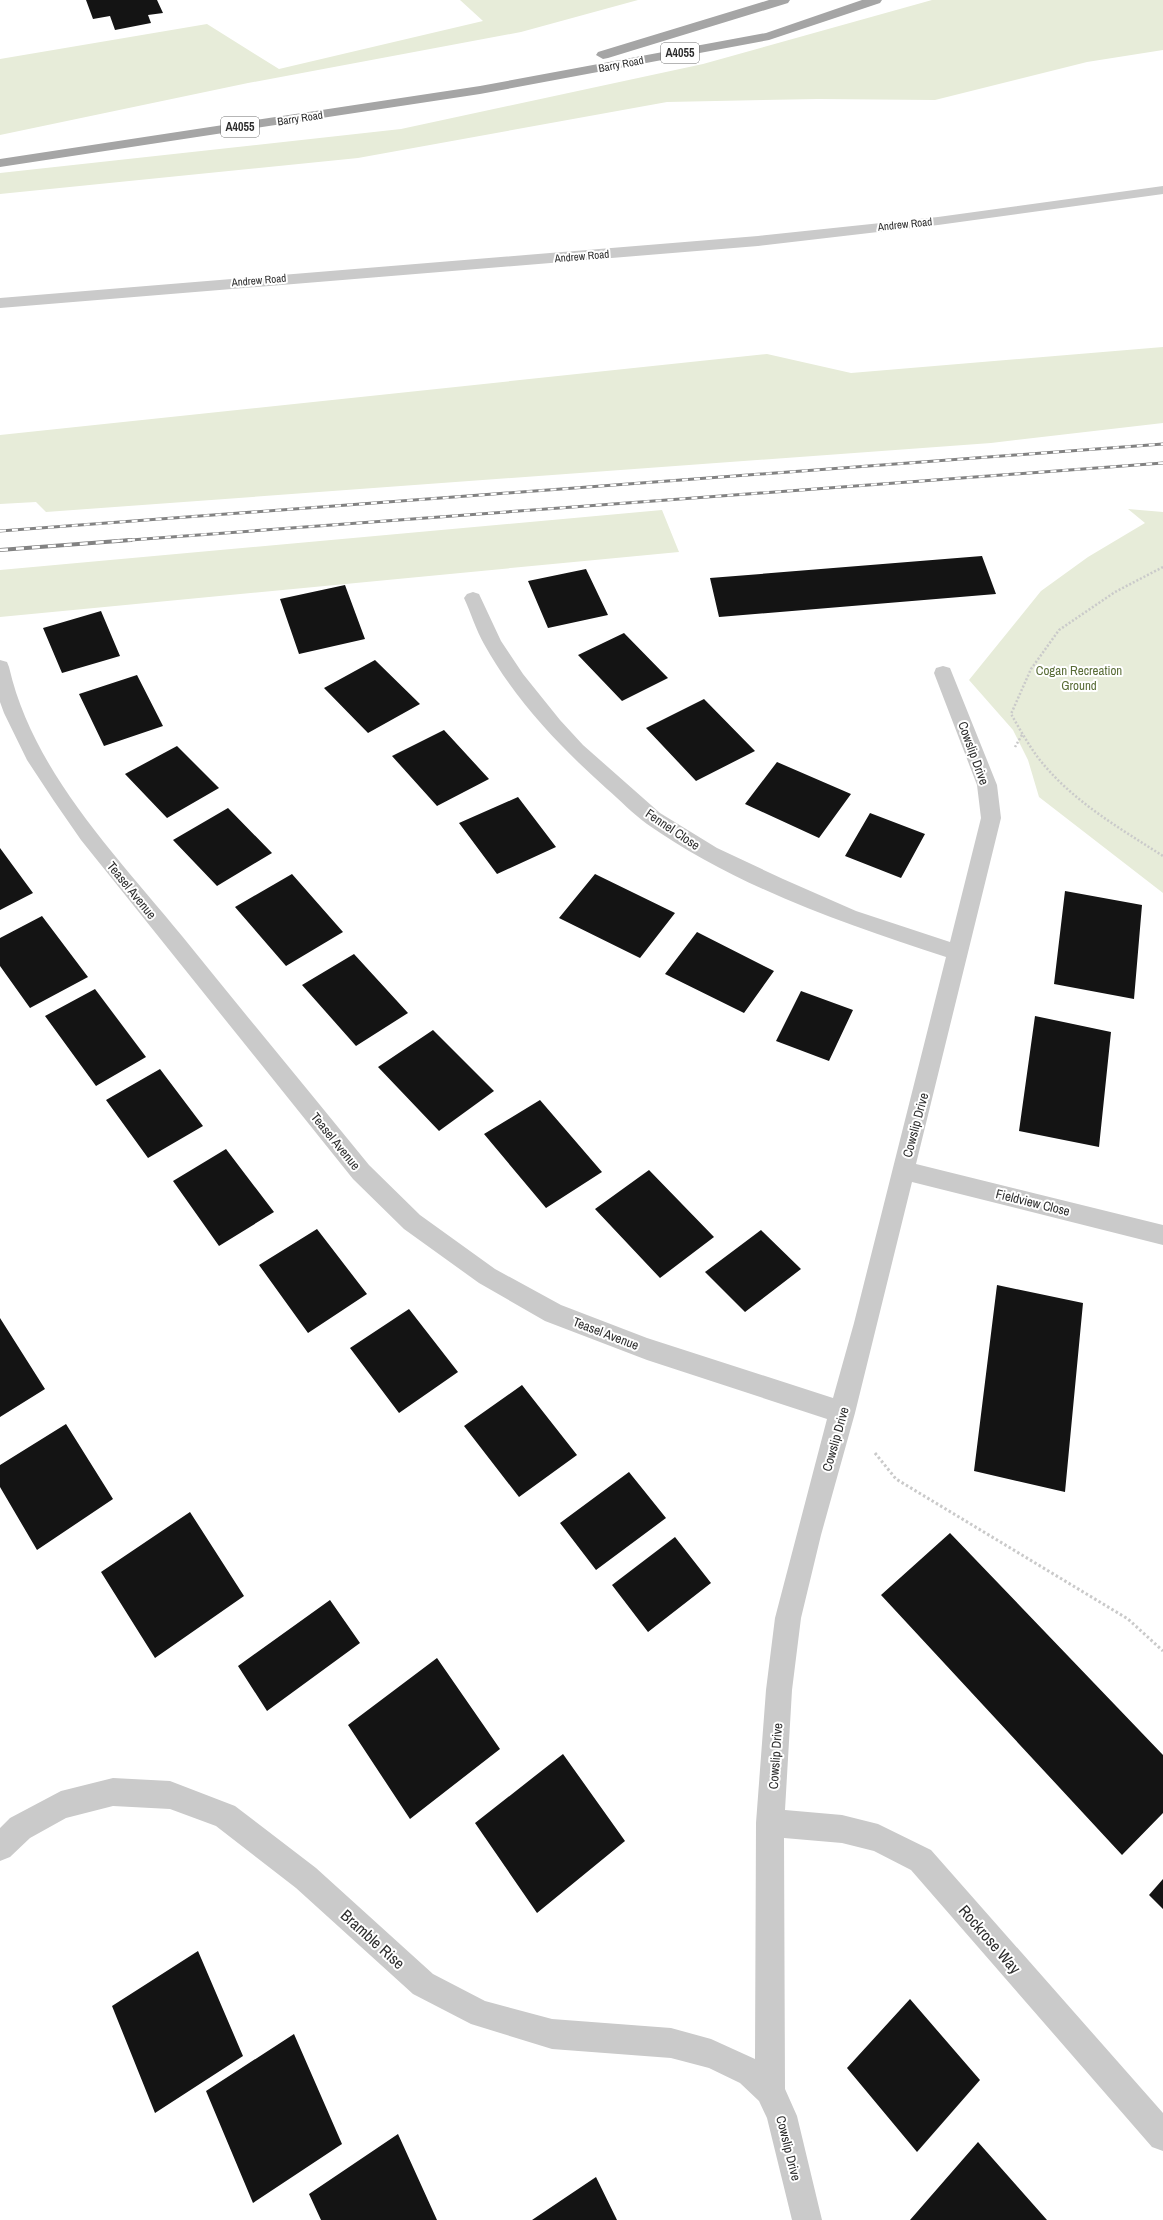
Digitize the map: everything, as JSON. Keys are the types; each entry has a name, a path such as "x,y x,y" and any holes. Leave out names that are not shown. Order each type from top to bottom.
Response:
{"main road":[{"name":"Barry Road","path":"480,90 748,12 784,0"},
{"name":"Barry Road","path":"0,163 480,90 769,36 874,0"}],"street":[{"name":"Andrew Road","path":"0,303 758,241 938,221 1163,190"},
{"name":"Fennel Close","path":"472,598 492,642 512,673 553,725 576,750 653,818 710,853 776,885 849,916 957,953"},
{"name":"Teasel Avenue","path":"0,667 2,681 18,725 50,781 88,835 361,1172 412,1222 487,1276 553,1313 647,1349 843,1413"},
{"name":"Cowslip Drive","path":"807,2220 782,2116 770,2090 770,1823 779,1690 788,1618 808,1535 843,1413 991,818 987,785 943,673"},
{"name":"Fieldview Close","path":"903,1170 1163,1235"},
{"name":"Bramble Rise","path":"0,1847 20,1828 61,1805 113,1792 170,1795 225,1816 306,1878 423,1984 480,2014 552,2034 671,2043 712,2054 751,2072 770,2090"},
{"name":"Rockrose Way","path":"770,1823 842,1829 878,1838 921,1860 1163,2136"}],"path":[{"path":"1163,567 1115,592 1059,630 1031,669 1011,714 1044,765 1071,793 1163,856"},
{"path":"843,1413 896,1479 1128,1619 1163,1651"}],"green space":[{"path":"460,0 638,0 521,32 248,83 0,135 0,59 207,24 279,69 483,21"},
{"path":"932,0 1163,0 1163,50 1087,62 935,100 818,99 667,102 358,158 0,194 0,173 401,129 703,64"},
{"path":"1163,347 1163,423 991,443 46,512 36,502 0,504 0,435 767,354 851,373"},
{"name":"Cogan Recreation Ground","path":"1128,509 1163,512 1163,893 1039,797 1028,760 1013,730 969,680 1041,591 1088,557 1145,523"},
{"path":"662,510 679,552 0,617 0,570"}],"building":[{"path":"86,0 157,0 163,13 148,15 151,23 115,30 110,16 93,19"},
{"path":"982,556 996,594 719,617 710,578"},
{"path":"586,569 608,615 548,628 528,581"},
{"path":"345,585 365,639 299,654 280,599"},
{"path":"101,611 120,656 62,673 43,628"},
{"path":"624,633 668,678 622,701 578,655"},
{"path":"375,660 420,704 368,733 324,688"},
{"path":"137,675 163,726 104,746 79,694"},
{"path":"704,699 755,751 696,781 646,728"},
{"path":"444,730 489,779 437,806 392,756"},
{"path":"177,746 219,788 167,818 125,774"},
{"path":"777,762 851,794 819,838 745,804"},
{"path":"518,797 556,847 497,874 459,823"},
{"path":"228,808 272,853 217,886 173,840"},
{"path":"870,813 925,834 901,878 845,856"},
{"path":"0,848 33,893 0,910"},
{"path":"292,874 343,932 286,966 235,907"},
{"path":"595,874 675,913 640,958 559,918"},
{"path":"1065,891 1142,905 1134,999 1054,984"},
{"path":"42,916 88,977 30,1008 0,966 0,938"},
{"path":"697,932 774,971 744,1013 665,974"},
{"path":"354,954 408,1013 356,1046 302,985"},
{"path":"95,989 146,1057 96,1086 45,1016"},
{"path":"801,991 853,1010 829,1061 776,1041"},
{"path":"1035,1016 1111,1032 1099,1147 1019,1131"},
{"path":"433,1030 494,1091 439,1131 378,1067"},
{"path":"160,1069 203,1126 148,1158 106,1100"},
{"path":"540,1100 602,1172 546,1208 484,1134"},
{"path":"226,1149 274,1212 219,1246 173,1181"},
{"path":"649,1170 714,1237 660,1278 595,1209"},
{"path":"317,1229 367,1294 308,1333 259,1265"},
{"path":"761,1230 801,1269 745,1312 705,1272"},
{"path":"997,1285 1083,1303 1065,1492 974,1471"},
{"path":"409,1309 458,1372 399,1413 350,1348"},
{"path":"0,1318 45,1389 0,1417"},
{"path":"522,1385 577,1455 519,1497 464,1426"},
{"path":"66,1424 113,1499 37,1550 0,1487 0,1465"},
{"path":"629,1472 666,1518 596,1570 560,1523"},
{"path":"190,1512 244,1596 155,1658 101,1572"},
{"path":"950,1533 1163,1755 1163,1813 1122,1855 881,1595"},
{"path":"675,1537 711,1583 648,1632 612,1585"},
{"path":"330,1600 360,1643 267,1711 238,1666"},
{"path":"437,1658 500,1749 410,1819 348,1725"},
{"path":"563,1754 625,1841 537,1913 475,1823"},
{"path":"1163,1879 1163,1909 1149,1895"},
{"path":"198,1951 243,2056 155,2113 112,2006"},
{"path":"910,1999 980,2080 917,2152 847,2068"},
{"path":"294,2034 342,2144 253,2203 206,2091"},
{"path":"398,2134 437,2220 321,2220 309,2194"},
{"path":"978,2142 1047,2220 910,2220"},
{"path":"596,2177 617,2220 532,2220"}],"railway":[{"path":"0,531 1163,444"},
{"path":"117,541 1163,463"},
{"path":"0,550 131,540"}]}
